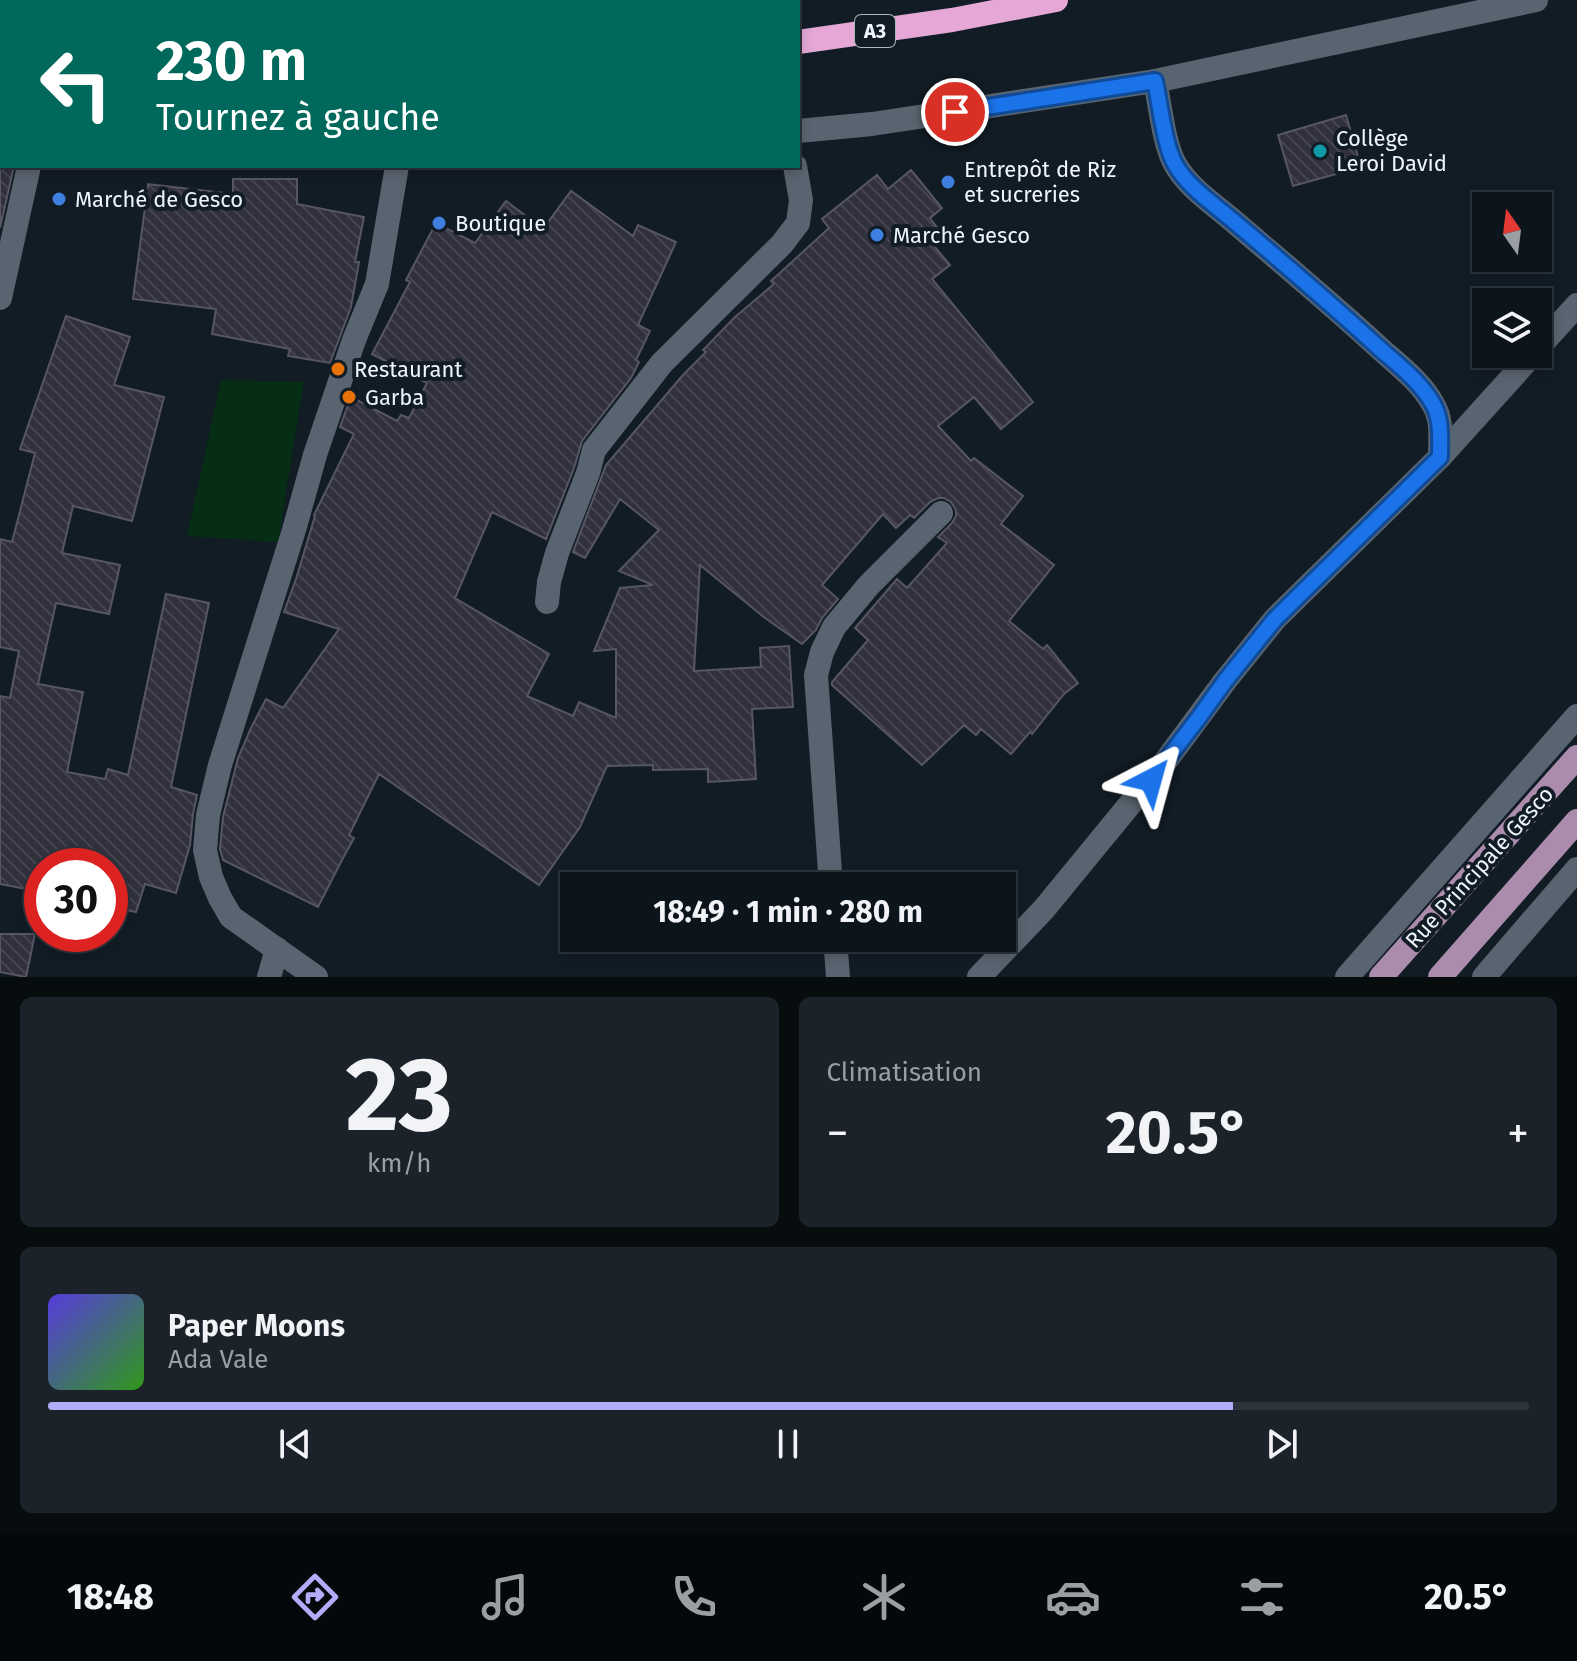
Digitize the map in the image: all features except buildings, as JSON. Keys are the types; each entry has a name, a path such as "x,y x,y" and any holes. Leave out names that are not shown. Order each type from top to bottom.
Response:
{"highway":[{"name":"A3","path":"800,42 952,20 1056,0"}],"main road":[{"name":"Rue Principale Gesco","path":"1381,977 1577,757"},
{"name":"Rue Principale Gesco","path":"1440,977 1577,821"}],"street":[{"path":"800,131 872,124 1155,81 1536,0"},
{"path":"1155,81 1169,148 1173,162 1181,173 1420,386 1438,414 1440,457"},
{"path":"0,298 29,168"},
{"path":"316,977 231,917 211,877 205,850 208,815 220,765 315,455 354,340 377,284 397,168"},
{"path":"547,602 557,553 594,450 662,363 782,244 798,223 801,200 795,168"},
{"path":"1552,333 1577,305"},
{"path":"979,977 1073,874 1168,758 1275,619 1440,457 1520,368"},
{"path":"830,872 816,675 822,652 834,627 869,585 941,513"},
{"path":"1347,977 1577,716"},
{"path":"1484,977 1577,869"},
{"path":"269,977 277,949"},
{"path":"836,952 838,977"}],"green space":[{"path":"221,380 304,382 278,542 187,536"}],"place":[{"name":"Collège Leroi David","path":"1320,151"},
{"name":"Entrepôt de Riz et sucreries","path":"948,182"},
{"name":"Marché de Gesco","path":"59,199"},
{"name":"Boutique","path":"439,223"},
{"name":"Marché Gesco","path":"877,235"},
{"name":"Restaurant","path":"338,369"},
{"name":"Garba","path":"349,397"}],"route":[{"path":"955,112 1155,81 1169,148 1173,162 1181,173 1420,386 1438,414 1440,457 1275,619 1151,780"}]}
